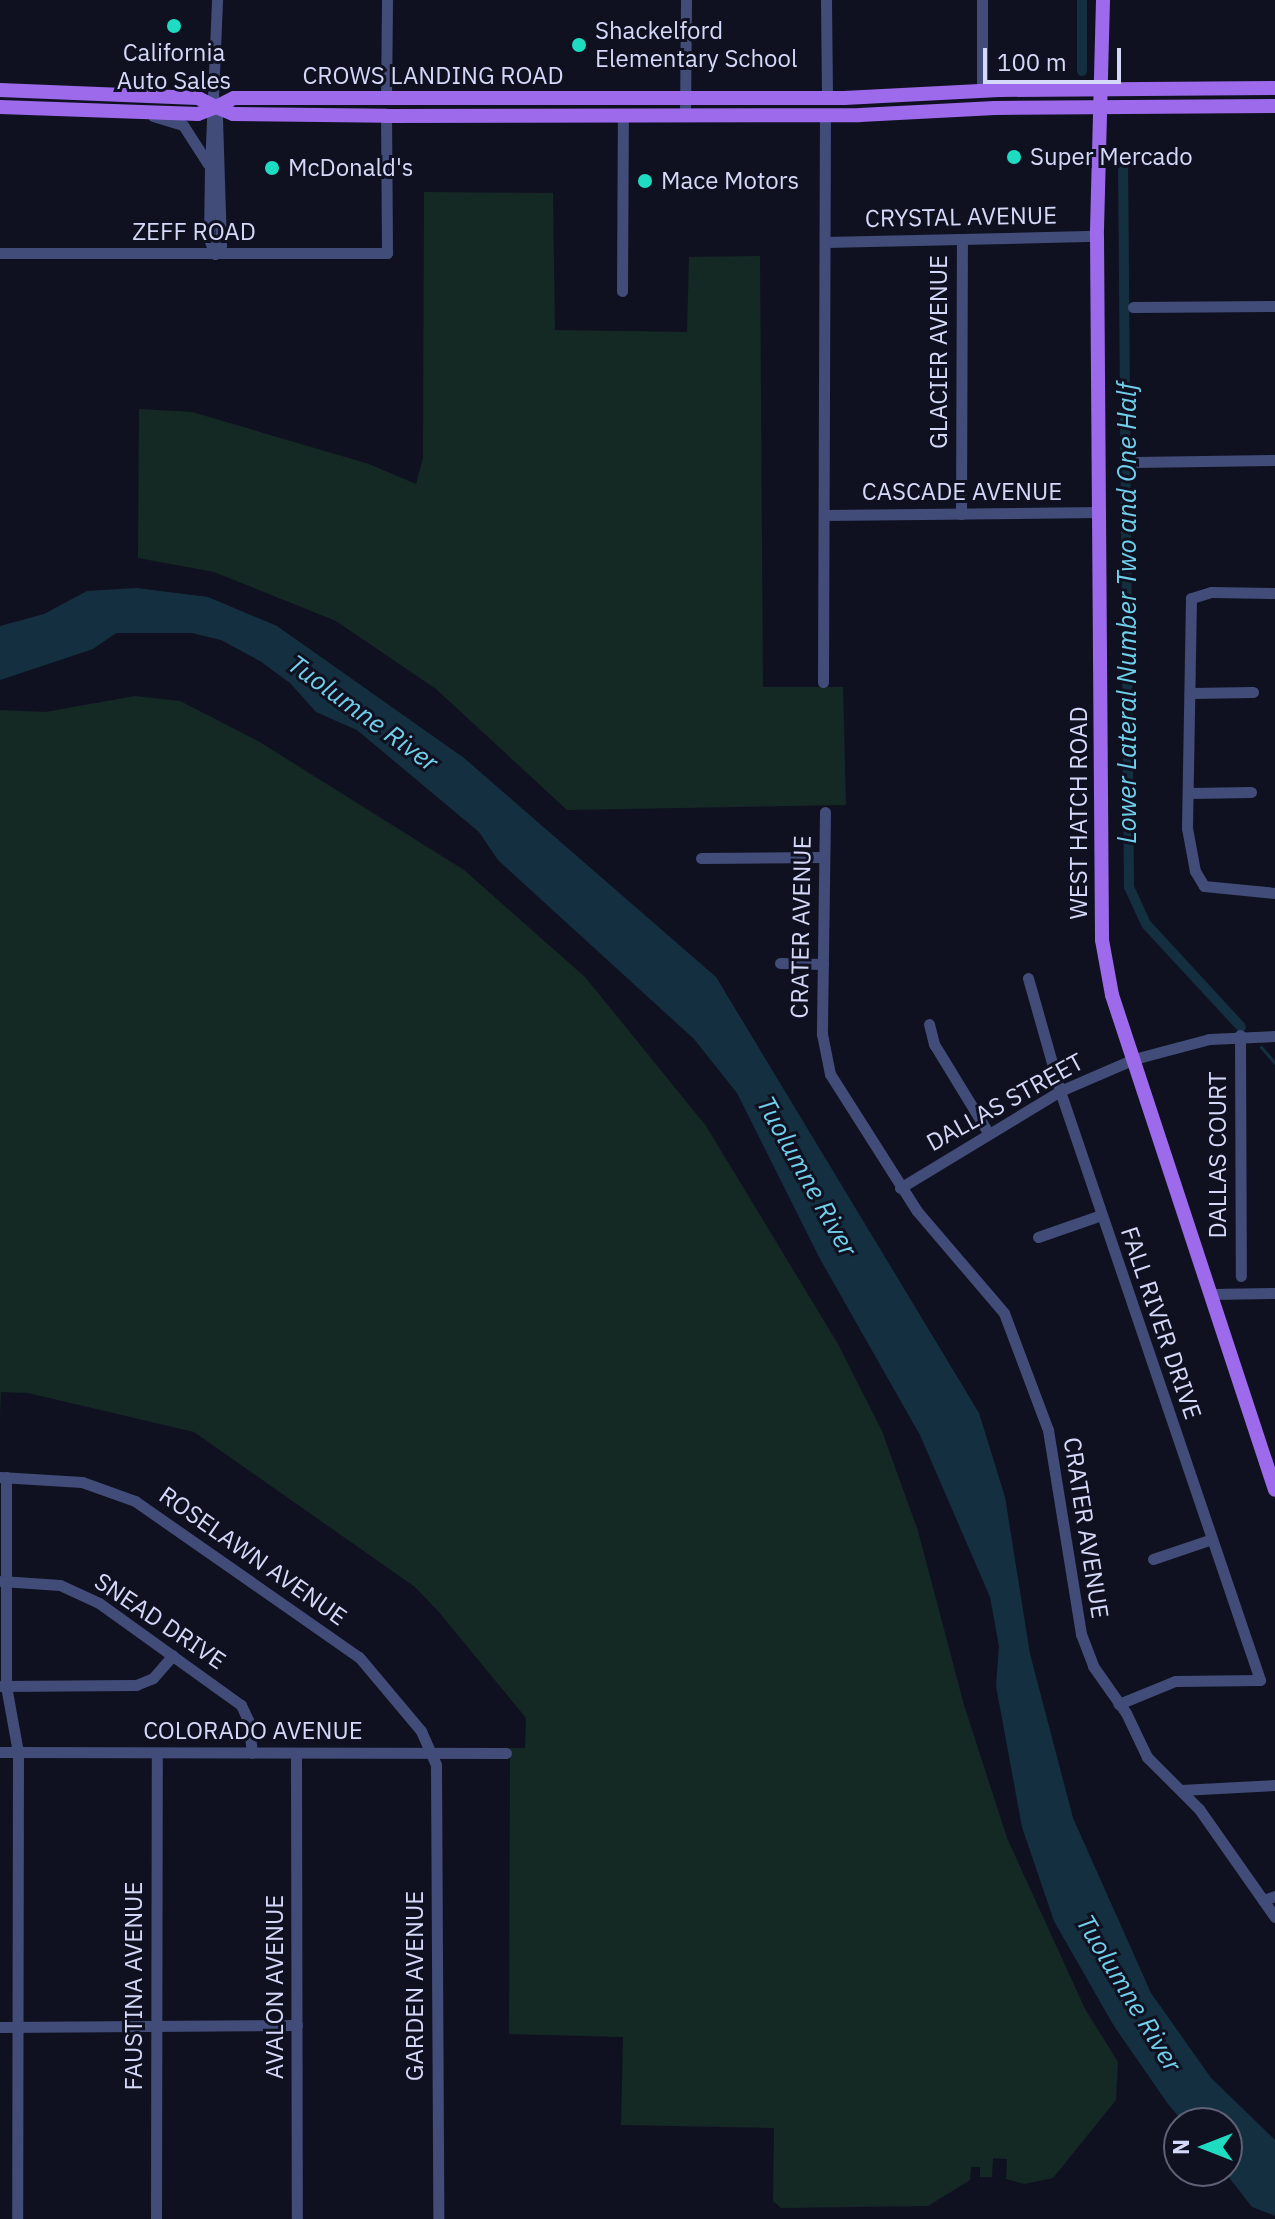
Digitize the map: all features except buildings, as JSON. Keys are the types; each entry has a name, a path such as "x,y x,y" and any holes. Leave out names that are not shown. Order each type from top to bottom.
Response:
{"main road":[{"name":"WEST HATCH ROAD","path":"1103,0 1097,236 1102,940 1112,995 1275,1490"},
{"name":"CROWS LANDING ROAD","path":"0,107 198,114 234,98 827,98 982,90 1275,88"},
{"name":"CROWS LANDING ROAD","path":"0,90 198,98 233,114 386,116 825,115 1275,106"},
{"path":"825,115 841,106 898,95"},
{"path":"386,116 391,109 472,98"},
{"path":"746,115 814,108 827,98"}],"street":[{"path":"215,254 221,245 216,107 217,0"},
{"path":"386,98 387,0"},
{"path":"685,116 686,0"},
{"path":"826,0 827,98"},
{"path":"982,0 982,90"},
{"path":"215,254 209,239 210,168 216,107"},
{"path":"145,114 183,125 210,168"},
{"path":"823,682 825,115"},
{"name":"ZEFF ROAD","path":"0,253 387,253 386,116"},
{"path":"622,291 623,116"},
{"name":"CRYSTAL AVENUE","path":"825,242 1097,236"},
{"name":"GLACIER AVENUE","path":"961,514 962,239"},
{"path":"1133,307 1275,306"},
{"path":"1135,462 1275,460"},
{"name":"CASCADE AVENUE","path":"824,515 1100,512"},
{"path":"1275,593 1211,592 1191,598 1189,841 1204,886 1275,893"},
{"path":"1191,693 1253,692"},
{"path":"1190,793 1251,792"},
{"name":"CRATER AVENUE","path":"825,812 822,1047 830,1074 900,1188 1004,1313 1052,1446 1081,1634 1093,1666 1119,1704 1147,1757 1181,1790 1269,1898 1275,1917"},
{"path":"701,858 824,857"},
{"path":"780,963 823,964"},
{"name":"FALL RIVER DRIVE","path":"1028,978 1060,1091 1260,1680 1175,1681 1119,1704"},
{"path":"929,1024 934,1044 989,1134"},
{"name":"DALLAS STREET","path":"900,1188 1060,1091 1134,1059 1240,1035 1275,1036"},
{"name":"DALLAS COURT","path":"1240,1035 1241,1276"},
{"path":"1038,1237 1101,1215"},
{"path":"1211,1294 1275,1293"},
{"path":"3,1477 3,1686 18,1752 17,2219"},
{"name":"ROSELAWN AVENUE","path":"3,1477 82,1482 148,1508 359,1657 408,1712 431,1754"},
{"path":"1153,1559 1212,1539"},
{"name":"SNEAD DRIVE","path":"3,1581 44,1582 75,1590 173,1655 241,1705 248,1720 252,1753"},
{"path":"3,1686 136,1685 153,1678 173,1655"},
{"name":"COLORADO AVENUE","path":"0,1752 506,1753"},
{"name":"FAUSTINA AVENUE","path":"156,2219 157,1753"},
{"name":"AVALON AVENUE","path":"296,1754 297,2219"},
{"name":"GARDEN AVENUE","path":"431,1754 436,1765 438,2219"},
{"path":"1181,1790 1275,1785"},
{"path":"0,2027 297,2025"}],"green space":[{"path":"424,192 553,193 555,330 687,332 689,257 760,256 763,687 843,687 846,805 567,810 436,689 336,621 214,572 138,558 139,409 192,412 369,464 416,484 423,458"},
{"path":"135,696 180,701 258,741 464,870 585,977 706,1126 838,1344 882,1431 918,1531 964,1705 1007,1838 1085,2009 1118,2062 1116,2100 1053,2178 1024,2184 1006,2179 1007,2159 993,2158 992,2177 980,2177 980,2167 971,2167 970,2180 928,2206 781,2208 773,2201 774,2128 621,2125 623,2037 509,2034 510,1748 525,1748 526,1718 438,1611 415,1587 194,1432 28,1393 1,1392 0,1415 0,710 45,712"}],"water":[{"name":"Tuolumne River","path":"136,588 208,597 277,626 464,758 716,977 979,1413 1005,1497 1030,1654 1073,1818 1151,1993 1211,2078 1241,2107 1171,2107 1114,2026 1054,1921 1022,1827 996,1686 999,1646 990,1597 920,1435 819,1257 737,1093 694,1039 498,860 479,832 357,730 316,712 290,683 260,661 221,640 192,633 116,633 93,649 0,680 0,626 44,614 87,591"},
{"path":"1243,2109 1275,2140 1275,2216 1252,2207 1236,2187 1243,2187"}],"waterway":[{"path":"1082,0 1082,71"},
{"name":"Lower Lateral Number Two and One Half","path":"1123,157 1129,887 1146,924 1241,1027"},
{"name":"Lower Lateral Number Two and One Half","path":"1261,1047 1275,1063"}],"place":[{"name":"California Auto Sales","path":"174,26"},
{"name":"Shackelford Elementary School","path":"579,45"},
{"name":"Super Mercado","path":"1014,157"},
{"name":"McDonald's","path":"272,168"},
{"name":"Mace Motors","path":"645,181"}]}
